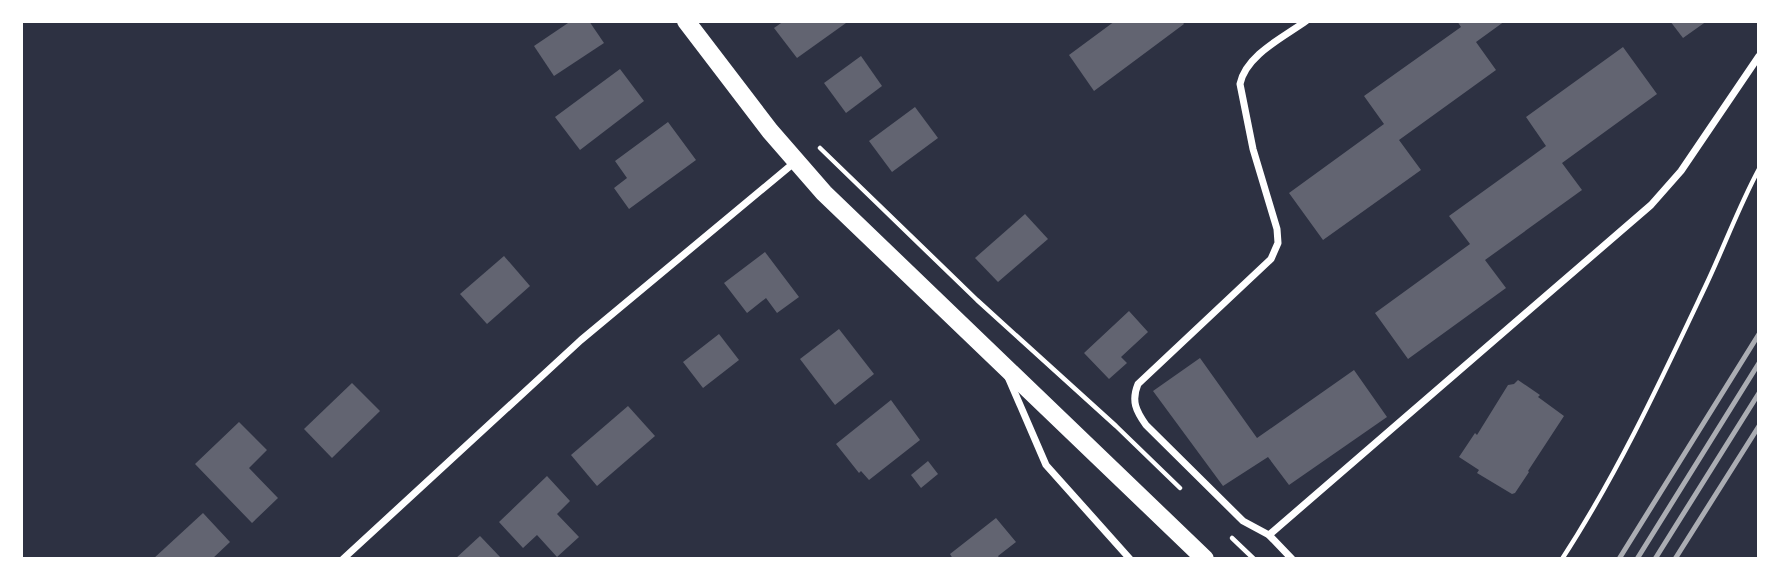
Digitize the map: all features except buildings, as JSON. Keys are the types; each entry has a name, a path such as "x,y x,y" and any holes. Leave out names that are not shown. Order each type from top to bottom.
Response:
{"main road":[{"path":"686,21 795,162 860,230 1205,559"}],"street":[{"path":"1292,559 1269,535 1243,520 1146,425 1139,415 1134,394 1138,384 1260,271 1271,258 1278,243 1277,229 1253,149 1240,84 1241,75 1259,55 1306,21"},
{"path":"1269,535 1651,205 1681,171 1759,56"},
{"path":"343,559 581,340 795,162"},
{"path":"1003,366 1046,465 1130,559"}],"path":[{"path":"820,148 977,300 1116,426"},
{"path":"1562,559 1589,517 1621,457 1759,169"}],"railway":[{"path":"1619,559 1759,334"},
{"path":"1637,559 1759,363"},
{"path":"1655,559 1759,393"},
{"path":"1675,559 1759,426"}]}
